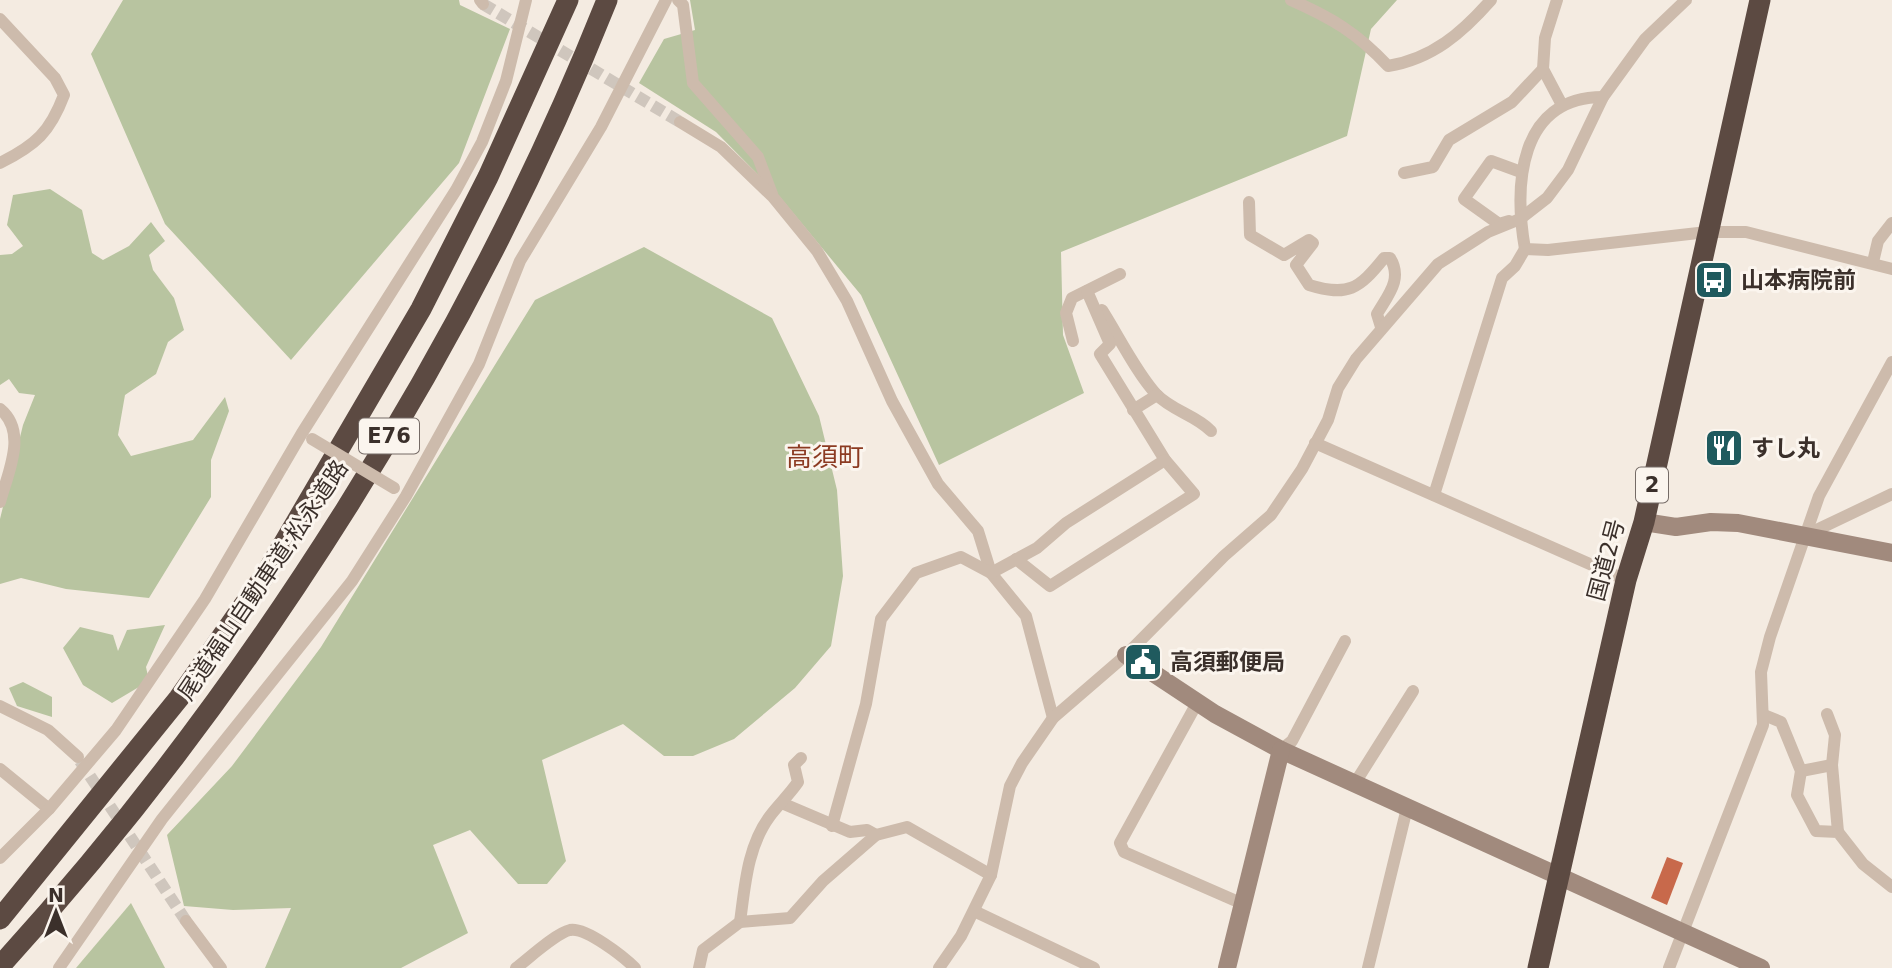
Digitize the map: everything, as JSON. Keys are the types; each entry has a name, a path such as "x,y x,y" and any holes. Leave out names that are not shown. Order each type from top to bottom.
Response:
{"highway":[{"name":"尾道福山自動車道;松永道路","path":"0,919 187,687 267,572 355,426 421,309 488,177 568,0"},
{"name":"尾道福山自動車道;松永道路","path":"0,966 112,837 204,715 294,588 386,441 454,324 524,190 607,0"},
{"name":"国道2号","path":"1538,968 1626,580 1644,522 1760,0"},
{"path":"0,902 84,816"},
{"path":"13,968 112,837"}],"street":[{"path":"0,858 49,809 116,730 198,610 307,436 456,190 482,142 506,81 526,0"},
{"path":"59,968 162,819 352,581 406,496 479,364 520,261 601,127 666,0"},
{"path":"678,0 683,5 693,83 758,157 774,197"},
{"path":"1291,0 1339,21 1370,46 1388,66 1409,62 1439,48 1465,31 1491,0"},
{"path":"1557,0 1545,38 1544,69 1562,105"},
{"path":"939,968 974,911 991,875 1010,786 1022,763 1053,718 1126,655 1224,556 1271,515 1328,420 1338,388 1381,327 1438,264 1488,232 1520,219 1547,198 1568,170 1602,97 1645,40 1686,0"},
{"path":"0,19 55,78 64,95 54,122 26,150 0,163"},
{"path":"1405,173 1433,167 1449,140 1513,102 1544,69"},
{"path":"1434,495 1502,278 1515,266 1524,249 1520,219 1523,159 1536,130 1562,105 1583,97 1602,97"},
{"path":"680,122 721,147 774,197 817,251 847,301 892,401 938,484 978,531 991,573 1026,616 1053,718"},
{"path":"1520,219 1499,223 1464,199 1491,161 1521,172"},
{"path":"1250,202 1250,235 1284,256 1308,240 1313,243 1296,265 1308,285 1345,292 1358,286 1384,258 1390,258 1396,269 1395,282 1377,314 1381,327"},
{"path":"1873,262 1878,241 1892,223"},
{"path":"1524,249 1548,250 1707,232 1746,232 1873,262 1892,269"},
{"path":"1073,341 1066,313 1072,298 1120,274"},
{"path":"1016,559 1050,586 1194,495 1165,460 1100,354 1111,344 1091,290"},
{"path":"1091,290 1157,395 1178,410 1200,420 1211,431"},
{"path":"1669,968 1763,725 1762,672 1770,637 1819,496 1892,362"},
{"path":"1133,410 1157,395"},
{"path":"0,409 14,425 15,447 0,502"},
{"path":"307,436 406,496"},
{"path":"1315,443 1626,580"},
{"path":"991,573 1037,548 1066,523 1165,460"},
{"path":"1806,535 1892,494"},
{"path":"1644,522 1676,527 1710,522 1738,523 1892,554"},
{"path":"832,826 866,704 881,619 916,573 941,562 961,557 991,573"},
{"path":"1227,968 1281,750 1292,741 1345,641"},
{"path":"1126,655 1197,703 1281,750 1761,968"},
{"path":"1355,782 1413,691"},
{"path":"1197,703 1120,843 1124,852 1243,904"},
{"path":"3,714 48,730 78,757"},
{"path":"1827,714 1835,735 1832,765 1838,832 1863,864 1892,887"},
{"path":"1764,715 1782,722 1801,771 1797,795 1802,809 1816,831 1838,832"},
{"path":"740,922 748,862 770,816 784,804 798,782 794,765 801,758"},
{"path":"1801,771 1832,765"},
{"path":"0,769 49,809"},
{"path":"784,804 832,826 850,832 867,831 876,835"},
{"path":"1368,968 1407,808"},
{"path":"699,968 703,950 740,922 790,918 823,881 876,835 907,827 991,875"},
{"path":"974,911 1094,968"},
{"path":"186,921 222,968"},
{"path":"516,968 568,930 579,931 623,955 635,968"}],"green space":[{"path":"123,0 459,0 460,5 510,29 459,163 291,360 165,224 91,54"},
{"path":"690,0 1397,0 1371,29 1347,136 1061,252 1063,335 1084,393 939,465 861,295 779,196 716,132 639,83 664,39 695,30"},
{"path":"50,189 82,210 92,253 103,260 129,246 151,222 165,241 149,255 153,270 174,298 184,330 168,342 156,374 125,395 118,435 131,456 193,440 225,397 229,411 211,460 211,497 149,598 66,589 21,578 0,584 0,519 23,425 35,395 19,393 9,379 0,385 0,255 12,254 23,246 7,225 13,195"},
{"path":"644,247 772,318 819,416 837,490 843,576 831,646 795,688 734,739 693,756 664,756 623,724 542,760 566,861 547,884 518,884 470,830 433,845 468,933 401,968 265,968 291,908 233,910 184,906 167,835 232,766 321,647 535,300"},
{"path":"165,625 146,667 149,681 112,703 83,685 63,648 80,627 113,635 118,651 127,630"},
{"path":"23,682 52,697 52,717 17,706 9,688"},
{"path":"131,903 165,968 76,968"}],"building":[{"path":"1667,857 1683,863 1667,905 1651,898"}],"tunnel":[{"path":"483,4 680,122"},
{"path":"80,761 186,921"}],"place":[{"name":"山本病院前","path":"1714,280"},
{"name":"すし丸","path":"1724,448"},
{"name":"高須郵便局","path":"1143,662"}],"district":[{"name":"高須町","path":"825,457"}]}
